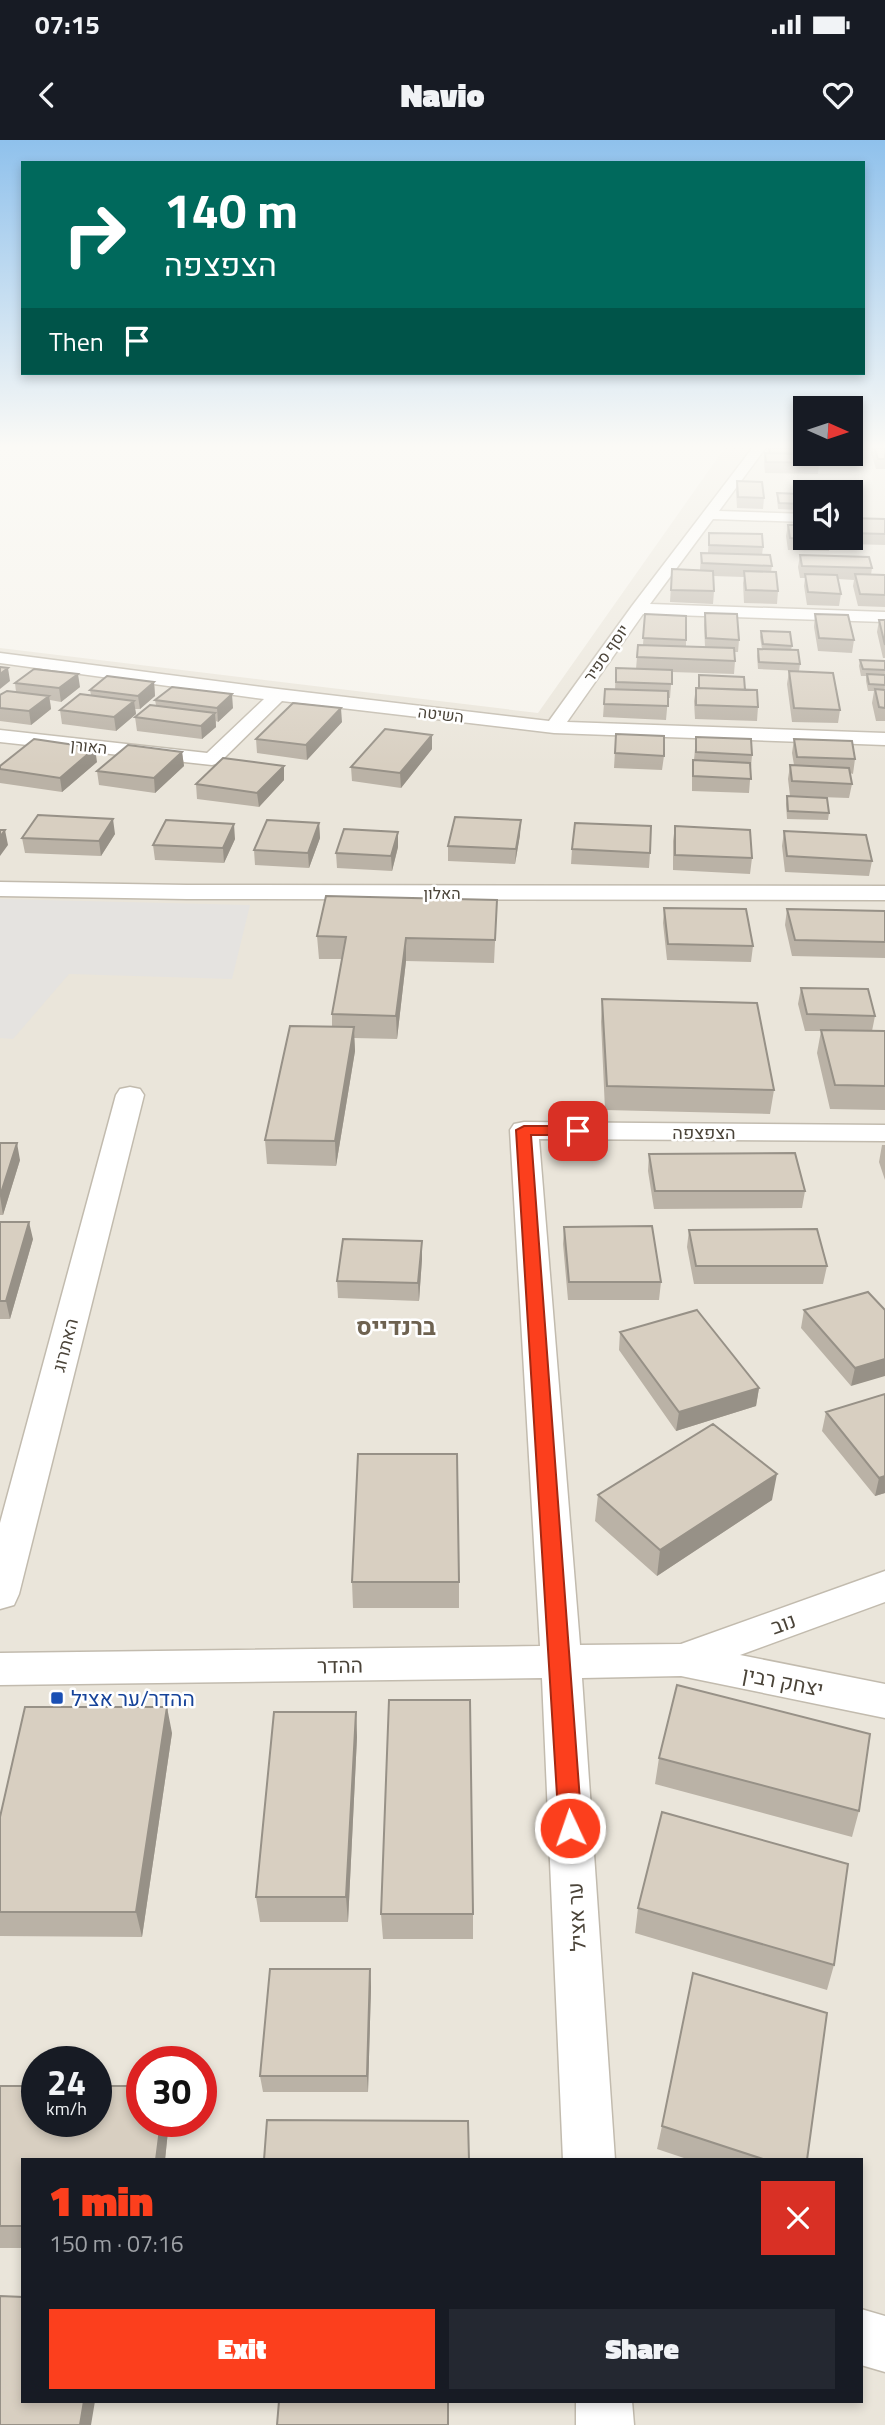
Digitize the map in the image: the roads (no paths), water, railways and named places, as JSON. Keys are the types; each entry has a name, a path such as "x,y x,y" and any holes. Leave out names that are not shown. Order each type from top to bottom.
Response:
{"street":[{"name":"יוסף ספיר","path":"554,727 681,553"},
{"path":"638,609 885,617"},
{"name":"השיטה","path":"0,658 278,695 554,727 885,739"},
{"name":"האורן","path":"0,736 212,759 278,695"},
{"name":"האלון","path":"0,889 187,892 885,893"},
{"name":"האתרוג","path":"0,1594 130,1096"},
{"name":"הצפצפה","path":"524,1130 885,1133"},
{"name":"ער אציל","path":"524,1130 561,1662 589,2158"},
{"name":"נוב","path":"681,1660 885,1586"},
{"name":"ההדר","path":"0,1669 681,1660"},
{"name":"יצחק רבין","path":"681,1660 885,1701"},
{"path":"863,2338 885,2344"},
{"path":"604,2403 605,2425"}],"place":[{"name":"ההדר/ער אציל","path":"57,1698"}],"district":[{"name":"ברנדייס","path":"396,1326"}]}
